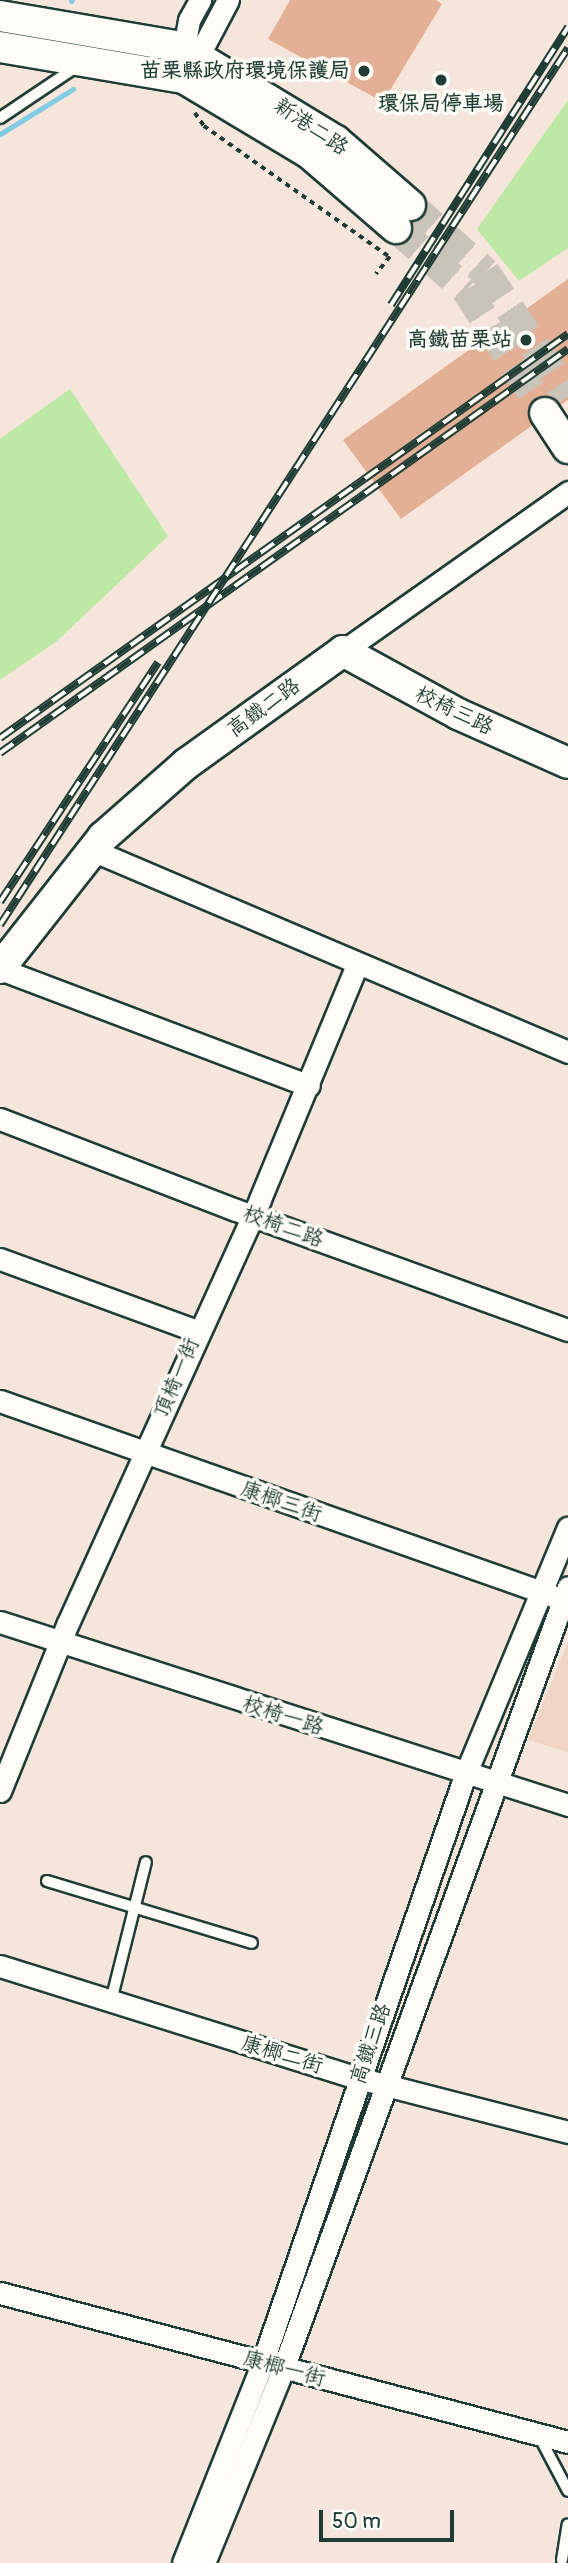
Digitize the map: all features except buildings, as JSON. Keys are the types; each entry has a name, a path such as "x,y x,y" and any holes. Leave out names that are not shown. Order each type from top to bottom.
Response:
{"street":[{"path":"188,60 200,0"},
{"path":"188,60 228,0"},
{"name":"新港二路","path":"0,16 88,32 188,60 309,153 403,217"},
{"name":"新港二路","path":"0,47 80,64 188,60"},
{"path":"545,413 568,448"},
{"name":"高鐵二路","path":"0,968 92,850 186,764 568,492"},
{"name":"校椅三路","path":"343,651 458,714 568,763"},
{"path":"92,850 356,965 568,1052"},
{"name":"頂椅一街","path":"0,1791 60,1643 197,1331 309,1086 356,965"},
{"path":"0,968 309,1086"},
{"name":"校椅二路","path":"0,1119 251,1216 568,1329"},
{"path":"0,1259 197,1331"},
{"name":"康榔三街","path":"0,1401 542,1592 566,1594"},
{"name":"高鐵三路","path":"204,2563 273,2366 358,2078 465,1775 568,1528"},
{"name":"高鐵三路","path":"183,2563 273,2366 387,2085 566,1594"},
{"name":"校椅一路","path":"0,1622 497,1786 568,1805"},
{"name":"康榔二街","path":"0,1966 358,2078 568,2132"},
{"name":"康榔一街","path":"0,2293 568,2442"}],"lane":[{"path":"0,118 80,64"},
{"path":"111,2001 145,1862"},
{"path":"47,1881 252,1943"},
{"path":"538,2434 568,2491"},
{"path":"562,2560 568,2525"}],"path":[{"path":"188,60 192,108 204,126 390,257 376,274"}],"shaded area":[{"path":"568,1642 568,1752 528,1740"}],"green space":[{"path":"568,100 568,248 519,281 477,229"},
{"path":"70,389 168,536 57,641 0,680 0,439"}],"waterway":[{"path":"0,134 73,89"}],"tunnel":[{"path":"410,205 485,272 568,397"},
{"path":"396,228 466,290 545,413"}],"railway":[{"path":"391,305 568,27"},
{"path":"0,925 568,48"},
{"path":"0,738 568,334"},
{"path":"0,753 568,349"},
{"path":"0,902 158,662"}],"place":[{"name":"苗栗縣政府環境保護局","path":"364,71"},
{"name":"環保局停車場","path":"441,80"},
{"name":"高鐵苗栗站","path":"526,340"}]}
